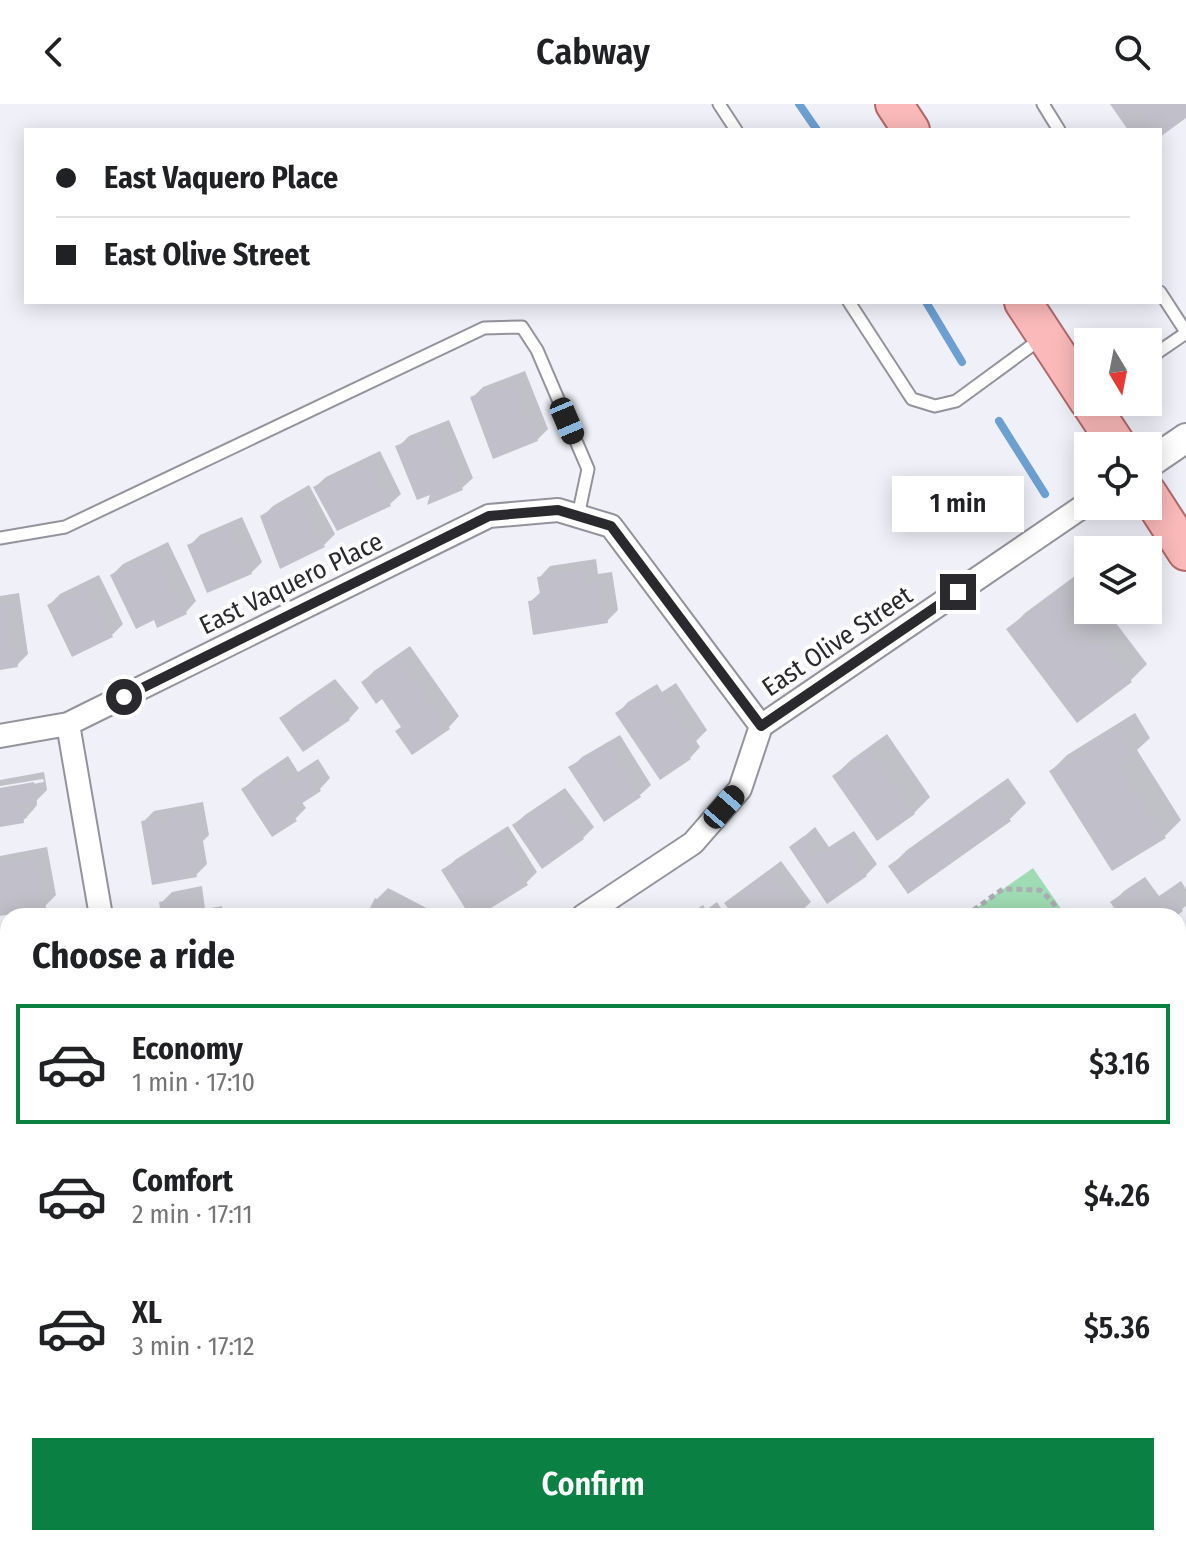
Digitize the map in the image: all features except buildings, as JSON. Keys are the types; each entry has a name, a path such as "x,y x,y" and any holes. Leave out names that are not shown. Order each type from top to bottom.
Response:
{"main road":[{"path":"894,104 910,128"},
{"path":"1024,304 1074,379"},
{"path":"1162,515 1186,552"}],"street":[{"path":"1162,454 1186,438"},
{"name":"East Vaquero Place","path":"0,736 68,724 489,516 558,510 611,526 761,726"},
{"name":"East Olive Street","path":"595,908 693,843 740,789 761,726 1074,513"},
{"path":"68,724 100,908"}],"lane":[{"path":"719,104 735,128"},
{"path":"1043,104 1058,128"},
{"path":"1162,295 1186,333 1162,349"},
{"path":"850,304 912,399 935,406 956,401 1046,336"},
{"path":"0,538 65,527 484,328 522,327 537,350 588,469 578,516"}],"path":[{"path":"976,908 1003,889 1040,890 1056,908"}],"green space":[{"path":"1033,868 1060,908 976,908"}],"waterway":[{"path":"799,104 816,128"},
{"path":"927,304 962,362"},
{"path":"999,421 1045,494"}],"route":[{"path":"124,697 489,516 558,510 611,526 761,726 958,592"}]}
